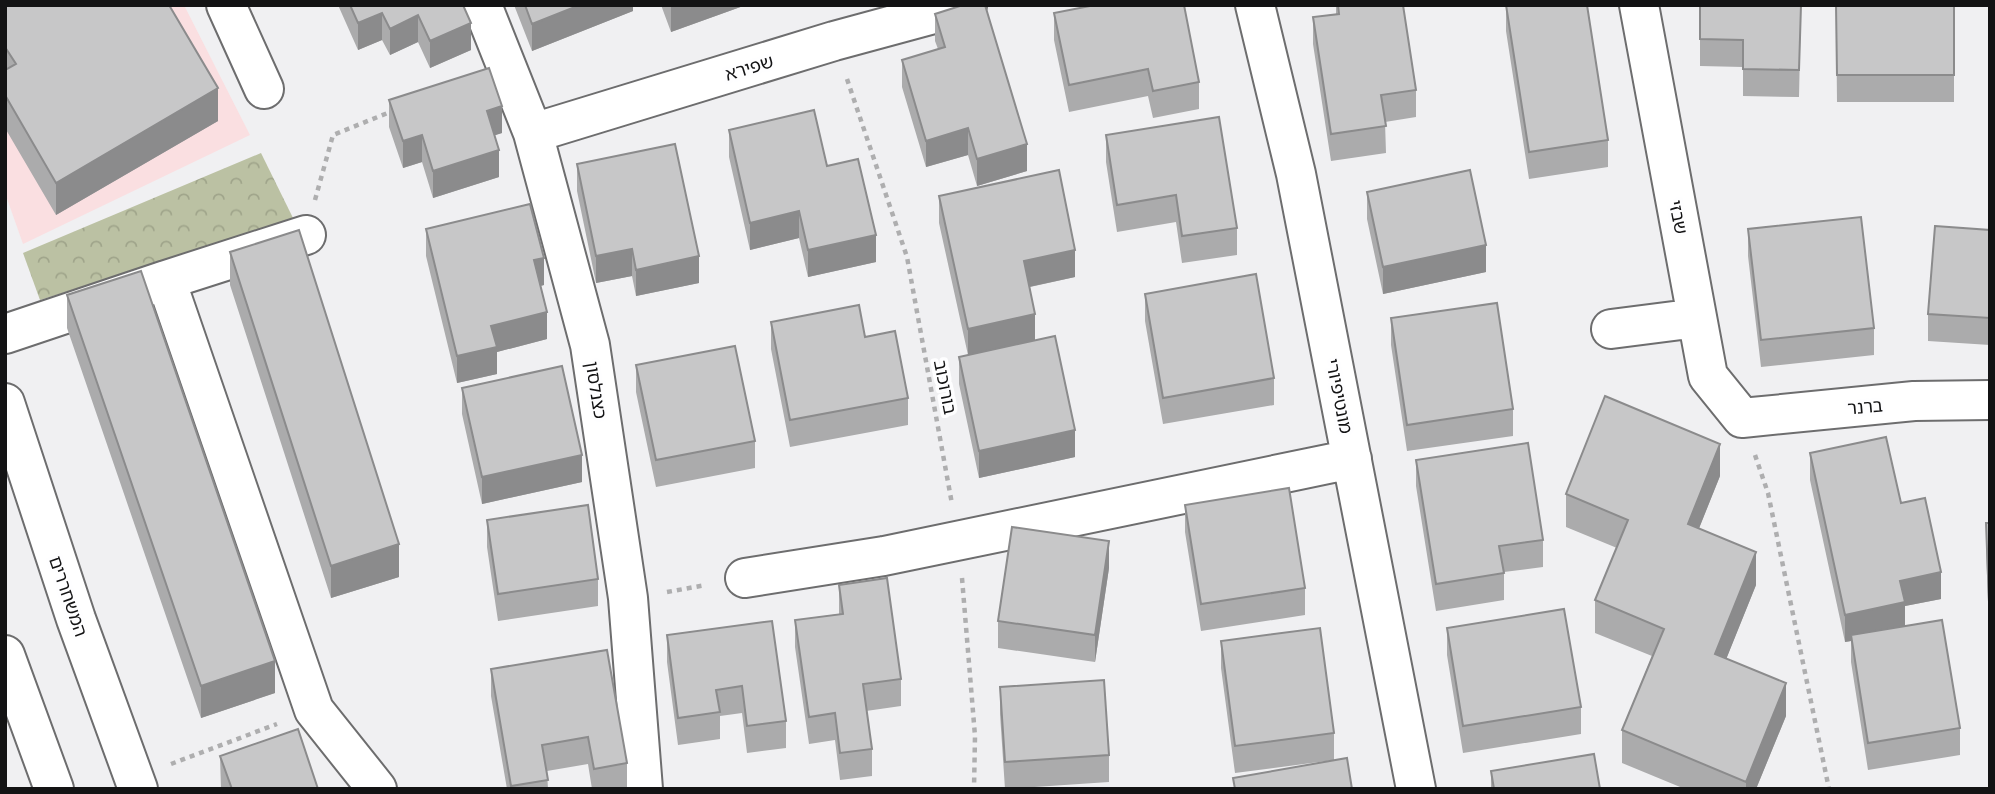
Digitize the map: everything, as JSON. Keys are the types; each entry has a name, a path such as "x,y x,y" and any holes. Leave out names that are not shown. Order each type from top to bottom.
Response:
{"street":[{"path":"226,5 264,89"},
{"name":"כצנלסון","path":"482,5 533,133 590,345 628,598 643,789"},
{"name":"שפירא","path":"533,133 834,41 967,5"},
{"name":"מונטיפיורי","path":"1255,5 1296,174 1416,789"},
{"name":"שבזי","path":"1639,5 1708,376 1742,418"},
{"path":"5,334 306,235"},
{"path":"166,280 314,710 377,789"},
{"path":"1611,329 1697,318"},
{"name":"ברנר","path":"1742,418 1914,401 1990,400"},
{"name":"המשחררים","path":"5,403 76,619 136,783"},
{"path":"745,578 884,556 1352,459"},
{"path":"5,654 54,789"}],"path":[{"name":"בורוכוב","path":"834,41 907,257 959,541 975,736 974,789"},
{"path":"306,235 333,135 407,105"},
{"path":"1742,418 1768,493 1829,789"},
{"path":"628,598 745,578"},
{"path":"136,783 314,710"}],"shaded area":[{"path":"5,5 184,5 250,135 23,244 5,193"}],"green space":[{"path":"261,153 294,220 40,300 23,253"}],"building":[{"path":"5,5 169,5 218,88 56,183 5,95 5,70 16,64 5,47"},
{"path":"350,5 463,5 471,23 430,41 418,15 390,29 382,13 358,23"},
{"path":"525,5 580,5 532,24"},
{"path":"963,5 985,5 1027,144 977,159 968,128 926,141 902,60 945,47 935,14"},
{"path":"1095,5 1184,5 1199,82 1153,91 1148,69 1069,85 1054,13"},
{"path":"1338,5 1403,5 1416,90 1381,95 1386,126 1331,134 1313,17 1339,14"},
{"path":"1506,5 1587,5 1608,140 1529,152"},
{"path":"1700,5 1801,5 1799,70 1743,69 1743,40 1700,39"},
{"path":"1836,5 1954,5 1954,75 1837,75"},
{"path":"489,68 502,106 487,111 499,150 433,171 422,135 403,141 389,100"},
{"path":"814,110 827,166 858,159 876,235 808,250 799,211 750,223 729,130"},
{"path":"1219,117 1237,228 1182,236 1176,195 1117,205 1106,135"},
{"path":"675,144 699,256 636,270 632,249 596,256 577,164"},
{"path":"1059,170 1075,250 1024,261 1035,314 968,329 939,196"},
{"path":"1470,170 1486,245 1383,267 1367,192"},
{"path":"530,204 544,258 534,260 547,312 491,326 497,347 457,356 426,229"},
{"path":"1861,217 1874,328 1761,340 1748,229"},
{"path":"1935,226 1990,230 1990,318 1928,314"},
{"path":"299,230 399,544 331,566 230,252"},
{"path":"141,271 275,661 201,686 67,295"},
{"path":"1256,274 1274,378 1163,398 1145,294"},
{"path":"1497,303 1513,409 1407,425 1391,318"},
{"path":"859,305 865,337 895,331 908,398 790,420 771,322"},
{"path":"1055,336 1075,430 979,451 959,357"},
{"path":"735,346 755,441 656,460 636,365"},
{"path":"562,366 582,455 482,477 462,388"},
{"path":"1605,396 1720,444 1688,524 1756,552 1715,654 1786,683 1746,782 1622,730 1664,629 1595,600 1628,520 1566,494"},
{"path":"1886,437 1901,503 1925,498 1941,572 1900,581 1905,602 1845,615 1810,453"},
{"path":"1528,443 1543,540 1499,546 1504,573 1436,584 1416,460"},
{"path":"1289,488 1305,588 1201,604 1185,505"},
{"path":"588,505 598,579 498,594 487,520"},
{"path":"1986,523 1990,523 1990,628"},
{"path":"1012,527 1109,541 1095,635 998,621"},
{"path":"887,578 901,679 863,684 872,749 840,753 835,713 809,717 795,620 843,614 839,585"},
{"path":"1564,609 1581,707 1463,726 1447,628"},
{"path":"1942,620 1960,728 1868,743 1851,635"},
{"path":"772,621 786,721 747,726 742,686 716,690 720,712 678,718 667,635"},
{"path":"1320,628 1334,733 1235,746 1221,641"},
{"path":"607,650 627,763 594,769 588,737 542,745 548,780 511,786 491,669"},
{"path":"1104,680 1109,755 1005,762 1000,687"},
{"path":"298,729 318,789 232,789 220,756"},
{"path":"1594,754 1600,789 1494,789 1491,771"},
{"path":"1347,758 1352,789 1235,789 1233,778"}]}
